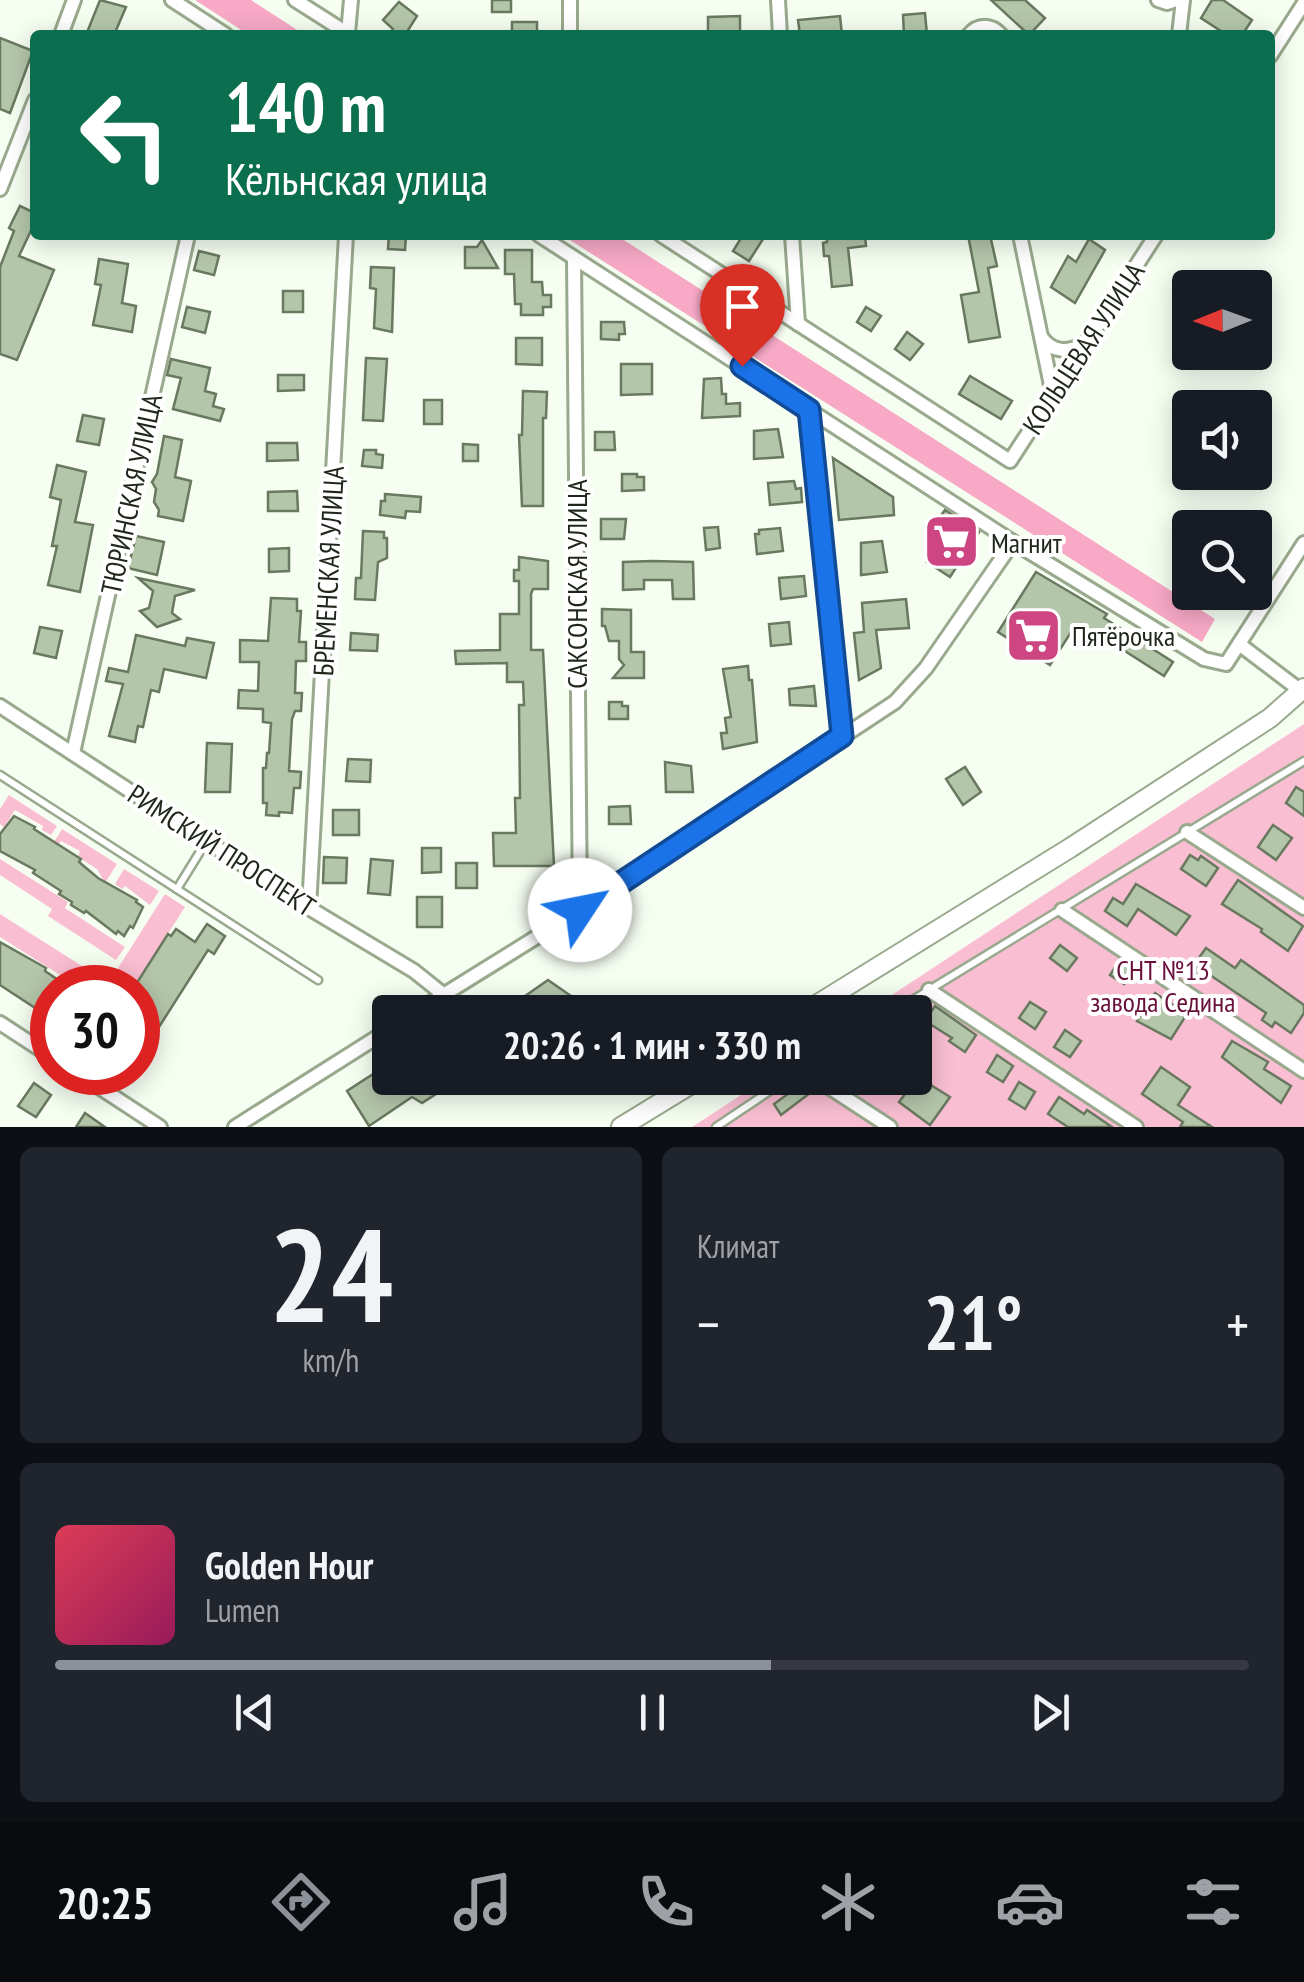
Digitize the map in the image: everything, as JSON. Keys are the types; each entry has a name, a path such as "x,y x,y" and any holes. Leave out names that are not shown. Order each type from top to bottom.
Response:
{"street":[{"path":"62,30 74,0"},
{"path":"172,0 218,30"},
{"path":"295,0 343,30"},
{"path":"349,30 350,0"},
{"path":"570,0 570,30"},
{"path":"778,0 780,30"},
{"path":"1158,0 1180,0 1179,30"},
{"path":"1275,48 1304,3"},
{"path":"0,188 30,113"},
{"name":"ТЮРИНСКАЯ УЛИЦА","path":"74,753 187,240"},
{"name":"БРЕМЕНСКАЯ УЛИЦА","path":"309,908 346,240"},
{"path":"547,240 1013,542 1204,659 1226,664 1304,544"},
{"path":"669,240 798,324"},
{"path":"792,240 798,324"},
{"path":"1021,240 1053,395"},
{"name":"КОЛЬЦЕВАЯ УЛИЦА","path":"798,324 1010,461 1153,240"},
{"name":"САКСОНСКАЯ УЛИЦА","path":"574,258 580,910"},
{"path":"1040,336 1047,344 1066,351 1088,342"},
{"path":"809,410 842,736"},
{"path":"444,995 896,702 926,668 1013,542"},
{"path":"833,995 1108,824 1270,718 1303,690 1239,644"},
{"name":"РИМСКИЙ ПРОСПЕКТ","path":"0,706 444,995"},
{"path":"1187,832 1304,908"},
{"path":"1062,910 1304,1071"},
{"path":"929,990 1136,1127"},
{"path":"0,1023 30,1043"},
{"path":"235,1127 372,1040"},
{"path":"111,1095 160,1127"},
{"path":"621,1127 673,1095"},
{"path":"841,1095 890,1127"}],"lane":[{"path":"921,995 1304,761"},
{"path":"0,775 318,980"},
{"path":"177,889 207,840"},
{"path":"716,1127 764,1095"}],"green space":[{"name":"СНТ №13 завода Седина","path":"1304,724 1304,1127 692,1127 741,1095 932,1095 932,995 892,995"},
{"path":"9,795 57,826 51,835 15,810 4,827 0,824 0,809"},
{"path":"62,829 117,864 105,883 97,869 78,857 80,851 61,841 58,845 54,842"},
{"path":"0,859 68,902 65,908 125,947 116,960 48,916 52,909 0,875"},
{"path":"124,869 159,891 150,905 125,886 122,889 115,884"},
{"path":"165,894 185,907 148,965 120,965"},
{"path":"0,914 80,965 44,965 0,937"}],"shaded area":[{"path":"195,0 251,0 297,30 241,30"},
{"path":"570,240 624,240 1172,591 1172,610 1201,610 1215,619 1202,642"}],"building":[{"path":"100,0 126,7 116,30 88,30"},
{"path":"492,0 511,0 511,12 492,12"},
{"path":"991,0 1025,0 1045,18 1034,30 1024,30"},
{"path":"1212,0 1223,0 1252,20 1245,30 1219,30 1201,18"},
{"path":"399,2 417,16 408,30 392,30 383,20"},
{"path":"925,13 927,30 904,30 903,15"},
{"path":"740,16 740,30 708,30 708,17"},
{"path":"840,16 841,30 799,30 798,20"},
{"path":"512,22 537,22 537,30 512,30"},
{"path":"0,38 30,50 30,59 10,113 0,109"},
{"path":"20,206 30,211 30,233 19,256 54,270 17,360 0,354 0,267 14,231 9,228"},
{"path":"389,240 406,240 405,250 388,249"},
{"path":"482,240 498,268 465,268 465,247 477,247"},
{"path":"740,240 762,240 749,261 733,251"},
{"path":"865,240 866,246 848,248 852,285 832,287 829,256 824,256 823,243"},
{"path":"969,240 991,240 997,266 988,268 1000,337 969,342 961,295 979,292"},
{"path":"1088,240 1105,250 1075,303 1051,287 1068,256 1076,262"},
{"path":"505,250 532,250 532,282 542,282 543,295 551,295 551,307 543,307 543,315 521,315 521,304 515,304 514,274 505,274"},
{"path":"199,251 219,256 214,275 194,270"},
{"path":"99,259 128,264 122,303 136,306 132,332 93,325 101,285 95,284"},
{"path":"371,267 394,268 392,332 374,328 376,289 370,288"},
{"path":"283,291 303,291 303,312 283,312"},
{"path":"187,307 210,312 205,333 182,327"},
{"path":"866,307 881,316 871,331 857,322"},
{"path":"601,322 624,322 625,334 619,334 619,340 601,339"},
{"path":"907,332 923,344 910,360 895,349"},
{"path":"516,338 542,338 542,365 516,364"},
{"path":"366,358 387,359 383,421 363,420"},
{"path":"171,359 210,368 205,391 216,394 213,406 224,409 220,421 173,409 181,378 167,375"},
{"path":"621,364 652,364 652,394 621,395"},
{"path":"278,375 304,375 304,390 278,391"},
{"path":"970,376 1012,401 1001,419 959,394"},
{"path":"721,378 726,404 740,403 740,416 702,418 704,379"},
{"path":"523,391 547,392 543,418 543,506 522,506 519,435"},
{"path":"424,400 442,400 442,424 424,424"},
{"path":"83,415 104,419 99,445 77,441"},
{"path":"778,429 783,457 754,459 754,431"},
{"path":"595,432 614,432 615,450 595,450"},
{"path":"164,436 182,440 175,477 191,481 183,521 158,516 154,502 156,489 152,482"},
{"path":"267,443 297,443 298,460 267,461"},
{"path":"463,444 478,445 478,461 463,461"},
{"path":"364,450 376,450 376,454 383,455 382,468 362,466"},
{"path":"833,458 893,497 894,515 839,520"},
{"path":"57,465 86,472 75,522 93,525 80,592 48,585 57,546 52,546 61,500 50,497"},
{"path":"622,474 644,477 644,490 622,491"},
{"path":"794,481 796,489 801,488 802,502 770,505 768,483"},
{"path":"297,491 298,511 268,511 268,492"},
{"path":"385,494 421,497 420,512 406,511 405,518 380,515"},
{"path":"945,510 979,532 950,577 927,562 942,539 930,531"},
{"path":"601,519 626,519 624,539 601,539"},
{"path":"718,527 720,548 706,550 704,528"},
{"path":"780,528 783,551 757,554 755,534"},
{"path":"363,531 384,532 387,538 387,558 378,562 375,600 355,599 356,578 361,578"},
{"path":"136,536 164,542 157,575 128,568"},
{"path":"882,541 887,572 861,575 861,543"},
{"path":"289,548 289,571 269,572 269,549"},
{"path":"519,557 548,561 548,589 533,589 531,594 531,650 543,650 554,866 494,866 493,833 516,833 523,682 507,682 507,663 456,664 455,651 500,650 500,614 519,614 519,581 514,581 514,570 519,570"},
{"path":"623,562 693,562 694,599 673,599 672,580 644,580 644,589 623,590"},
{"path":"1036,572 1107,614 1104,618 1173,662 1164,676 1095,632 1092,638 1073,629 1050,665 998,632"},
{"path":"804,576 806,596 781,599 779,578"},
{"path":"138,578 195,590 175,596 172,613 180,619 157,627 140,611 149,608 153,591"},
{"path":"271,598 297,599 297,611 301,611 299,642 306,642 306,661 296,661 295,693 302,693 301,711 295,711 292,719 289,771 301,772 300,788 294,788 292,813 279,812 279,816 266,815 267,803 263,803 263,768 269,753 271,723 263,722 263,709 238,708 239,690 258,691 259,662 240,662 240,640 268,641"},
{"path":"906,599 909,628 876,630 881,668 859,680 854,633 864,632 862,603"},
{"path":"602,609 631,610 631,652 644,652 644,678 613,678 624,665 619,659 619,641 609,641 602,626"},
{"path":"789,622 791,644 771,646 769,624"},
{"path":"40,627 62,631 56,658 34,653"},
{"path":"351,633 378,635 377,651 350,650"},
{"path":"136,635 185,646 187,638 214,643 206,678 164,669 159,692 151,690 143,727 138,726 135,742 109,736 123,684 106,681 109,668 128,672"},
{"path":"748,666 757,742 723,749 721,733 727,733 725,718 731,717 723,669"},
{"path":"814,686 816,706 790,705 789,689"},
{"path":"609,702 628,706 628,719 609,719"},
{"path":"207,743 232,744 230,792 205,792"},
{"path":"348,759 371,760 370,782 346,781"},
{"path":"665,762 691,766 693,792 666,792"},
{"path":"965,767 981,792 963,805 946,779"},
{"path":"1296,787 1304,792 1304,816 1286,803"},
{"path":"630,806 631,824 609,824 609,807"},
{"path":"333,810 359,810 359,835 333,835"},
{"path":"14,816 81,859 79,862 98,878 137,900 143,907 133,928 130,926 124,936 118,931 116,934 86,911 71,905 59,894 61,891 33,873 35,870 0,851 0,834"},
{"path":"1273,825 1292,838 1276,860 1258,847"},
{"path":"422,848 441,848 441,872 422,873"},
{"path":"1190,855 1198,860 1201,856 1218,868 1206,886 1181,869"},
{"path":"324,857 347,858 346,883 323,883"},
{"path":"371,859 393,861 390,895 368,893"},
{"path":"456,863 477,863 477,888 456,888"},
{"path":"1238,880 1303,926 1288,951 1222,904"},
{"path":"1136,884 1190,916 1176,935 1138,909 1127,926 1105,911 1113,898 1123,904"},
{"path":"417,897 442,897 442,927 417,927"},
{"path":"207,924 225,936 214,954 208,950 160,1025 160,965 148,965 168,934 171,936 176,929 195,942"},
{"path":"0,942 41,965 30,965 30,1005 0,985"},
{"path":"1060,945 1077,958 1067,971 1050,958"},
{"path":"1206,948 1235,968 1241,960 1304,1005 1304,1013 1291,1033 1275,1022 1272,1027 1262,1020 1266,1013 1210,975 1195,978 1193,966"},
{"path":"1122,962 1134,970 1124,984 1110,975"},
{"path":"548,980 570,995 527,995"},
{"path":"1155,993 1187,1014 1171,1039 1137,1021"},
{"path":"1030,1002 1046,1012 1035,1029 1019,1018"},
{"path":"935,1006 976,1035 965,1052 932,1025"},
{"path":"1065,1030 1081,1041 1070,1057 1054,1047"},
{"path":"1232,1041 1268,1062 1264,1069 1291,1086 1281,1103 1222,1057"},
{"path":"997,1055 1013,1066 1003,1082 987,1072"},
{"path":"1161,1067 1190,1087 1178,1105 1212,1127 1180,1127 1183,1122 1142,1094"},
{"path":"372,1075 372,1095 434,1095 422,1103 412,1097 369,1126 347,1091"},
{"path":"1019,1082 1035,1092 1025,1109 1009,1099"},
{"path":"932,1086 950,1097 930,1125 899,1102 904,1095 932,1095"},
{"path":"30,1089 30,1095 51,1095 36,1117 18,1106"},
{"path":"786,1095 807,1095 781,1115 774,1104"},
{"path":"1059,1097 1112,1127 1068,1127 1048,1114"},
{"path":"85,1113 105,1127 76,1127"}],"place":[{"name":"Магнит","path":"952,542"},
{"name":"Пятёрочка","path":"1033,635"}],"route":[{"path":"580,910 842,736 809,410 742,366"}]}
